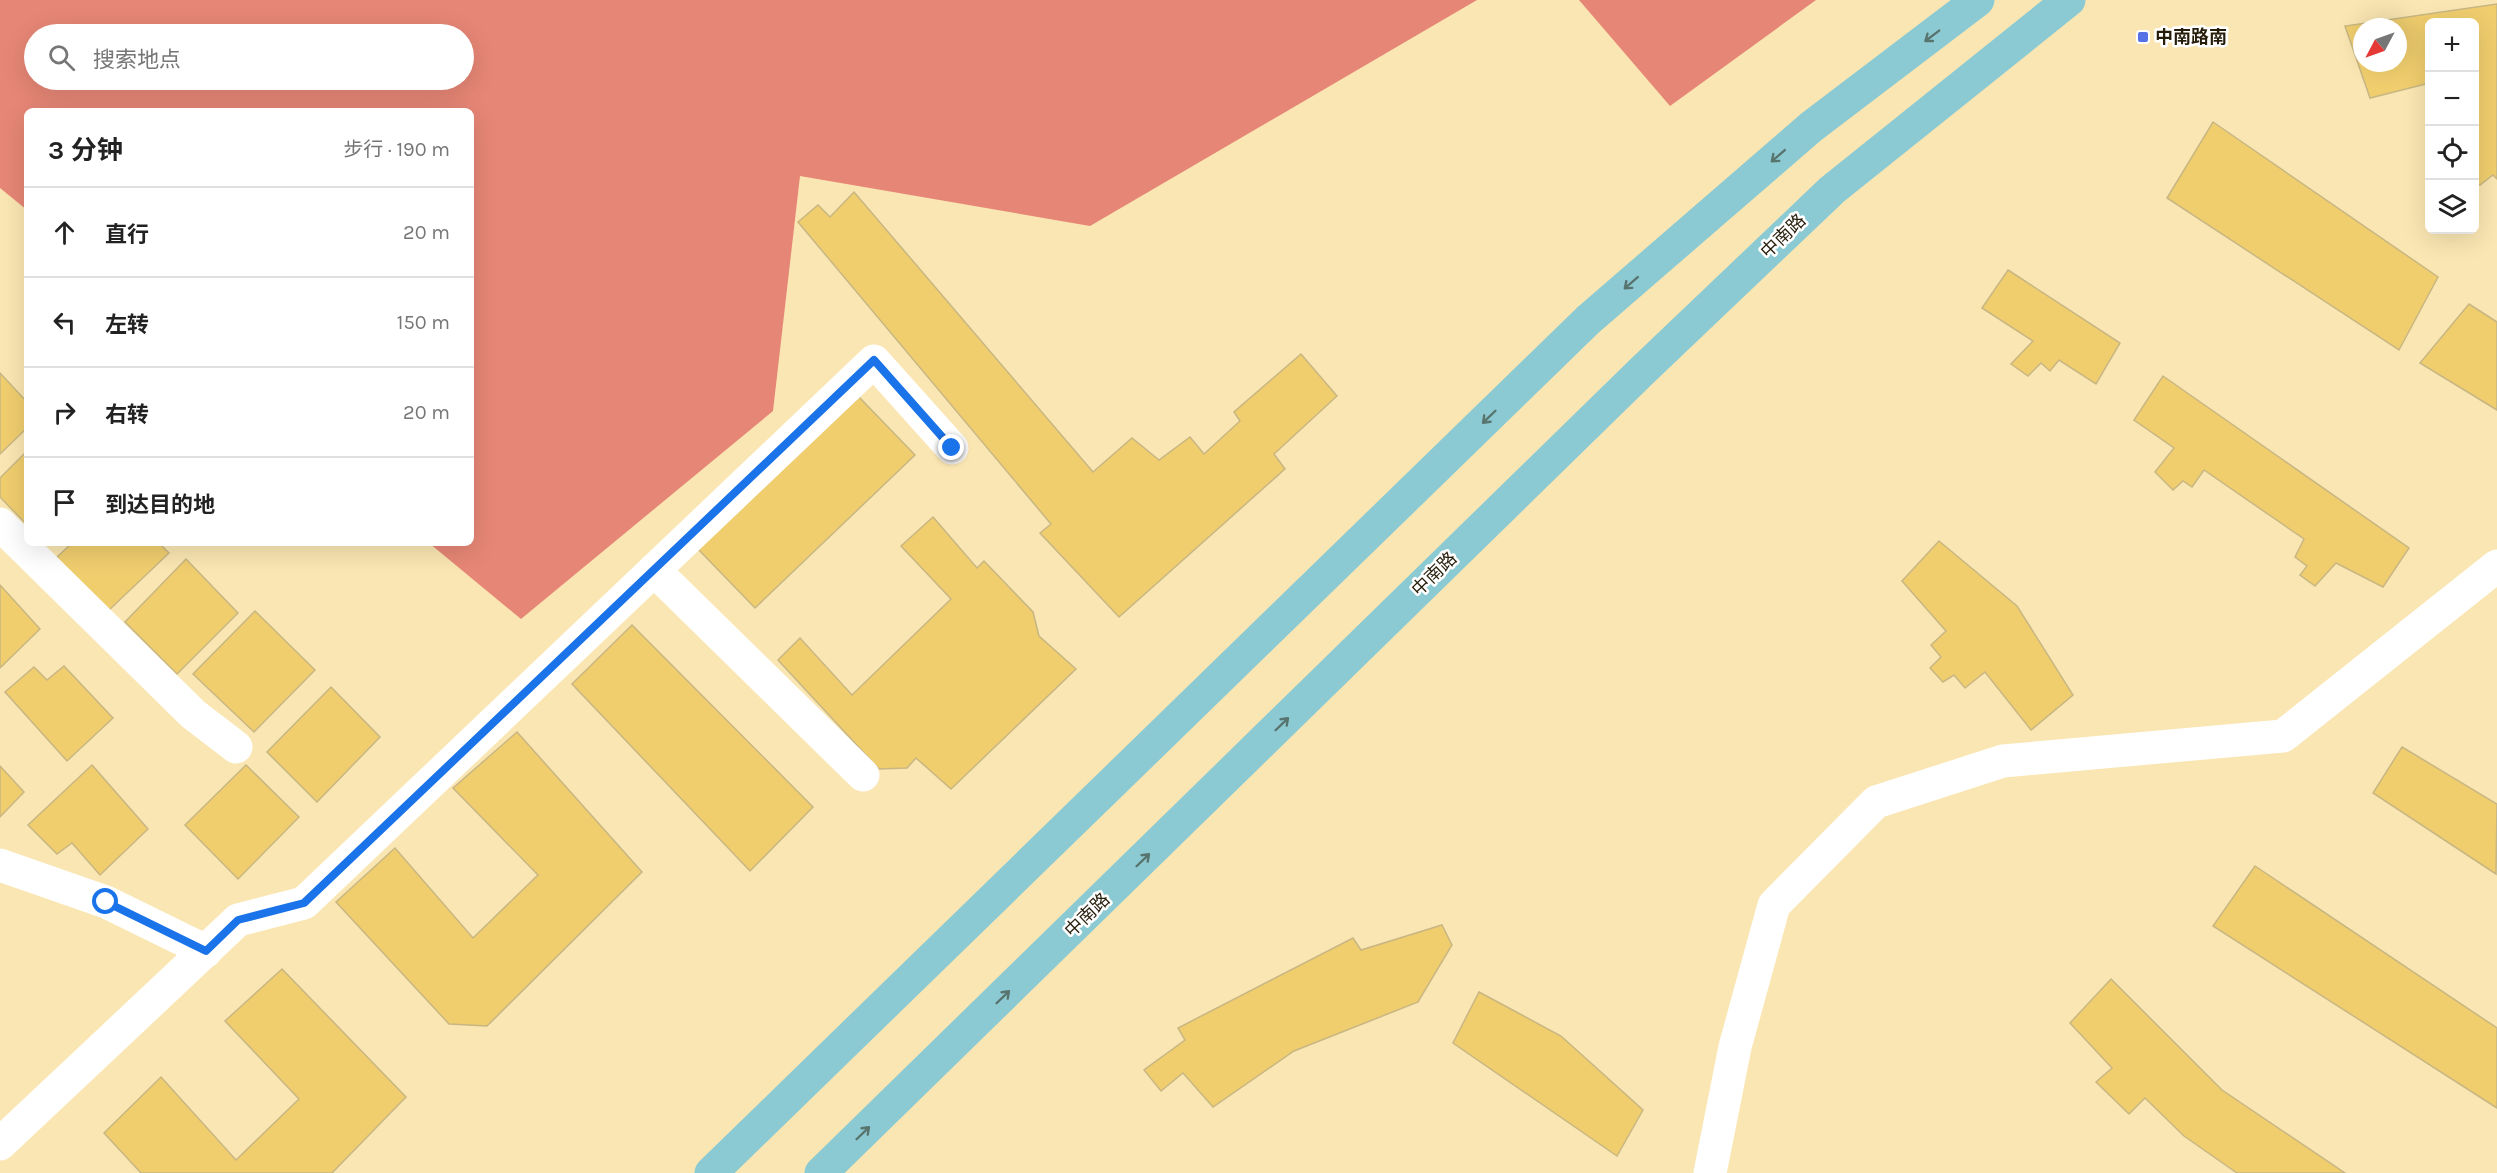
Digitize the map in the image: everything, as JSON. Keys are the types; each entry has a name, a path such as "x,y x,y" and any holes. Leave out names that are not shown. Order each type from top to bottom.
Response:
{"main road":[{"path":"711,1173 1588,320 1811,127 1978,0"},
{"name":"中南路","path":"821,1173 1634,379 1832,190 2069,0"}],"street":[{"path":"0,1144 238,920 304,903 874,360 952,448"},
{"path":"0,524 193,714 236,747"},
{"path":"1710,1173 1735,1047 1774,905 1876,802 2003,761 2283,736 2497,566"},
{"path":"654,570 863,775"},
{"path":"0,865 106,902 206,951"}],"shaded area":[{"path":"0,0 1477,0 1090,226 800,176 773,411 521,619 433,546 474,546 474,108 24,108 24,208 0,188"},
{"path":"1579,0 1816,0 1670,106"}],"building":[{"path":"2497,4 2497,179 2493,175 2479,184 2479,18 2425,18 2425,84 2370,98 2361,72 2407,72 2407,18 2400,18"},
{"path":"2353,25 2353,49 2345,26"},
{"path":"2213,122 2438,277 2399,350 2167,198"},
{"path":"854,192 1093,472 1132,438 1159,460 1190,437 1204,454 1240,421 1234,412 1301,354 1337,396 1274,454 1285,469 1119,617 1040,533 1051,524 798,222 818,205 830,217"},
{"path":"2008,270 2120,343 2096,384 2059,360 2050,371 2041,363 2028,376 2011,364 2033,341 1982,308"},
{"path":"2469,304 2497,322 2497,410 2420,363"},
{"path":"0,373 24,399 24,431 0,454"},
{"path":"2163,376 2409,548 2383,587 2336,563 2315,586 2300,575 2307,566 2295,557 2304,539 2204,470 2192,487 2183,481 2173,490 2155,472 2174,448 2134,420"},
{"path":"859,397 915,455 755,608 698,549"},
{"path":"24,454 24,522 0,497 0,478"},
{"path":"933,517 977,568 984,561 1033,612 1039,636 1076,669 951,789 916,758 907,768 879,769 778,660 800,638 852,695 951,599 901,546"},
{"path":"1939,541 2017,606 2073,695 2031,730 1985,672 1965,688 1954,675 1943,682 1930,668 1941,657 1931,645 1946,631 1902,581"},
{"path":"69,546 162,546 169,553 108,611 55,559"},
{"path":"186,559 238,613 177,674 125,622"},
{"path":"0,585 40,629 0,668"},
{"path":"255,611 315,670 254,732 193,674"},
{"path":"632,625 813,807 750,871 572,684"},
{"path":"64,666 113,718 67,761 5,692 34,667 47,680"},
{"path":"331,687 380,737 317,802 267,752"},
{"path":"517,732 642,872 487,1026 449,1024 336,902 395,848 473,938 538,875 453,788"},
{"path":"2402,747 2497,804 2496,874 2373,793"},
{"path":"92,765 148,829 100,875 72,843 57,854 28,825"},
{"path":"246,765 299,817 238,879 185,825"},
{"path":"0,766 24,792 0,817"},
{"path":"2255,866 2497,1028 2497,1108 2213,926"},
{"path":"1442,925 1452,945 1418,1002 1294,1051 1213,1107 1183,1073 1161,1091 1144,1070 1185,1040 1178,1028 1353,938 1361,950"},
{"path":"282,969 406,1097 332,1173 141,1173 104,1133 161,1077 236,1160 299,1099 225,1021"},
{"path":"2111,979 2222,1090 2345,1173 2237,1173 2184,1136 2145,1098 2129,1114 2096,1082 2112,1068 2070,1023"},
{"path":"1479,992 1561,1036 1643,1110 1617,1156 1453,1043"}],"place":[{"name":"中南路南","path":"2143,37"}],"route":[{"path":"106,902 206,951 238,920 304,903 874,360 952,448"}]}
